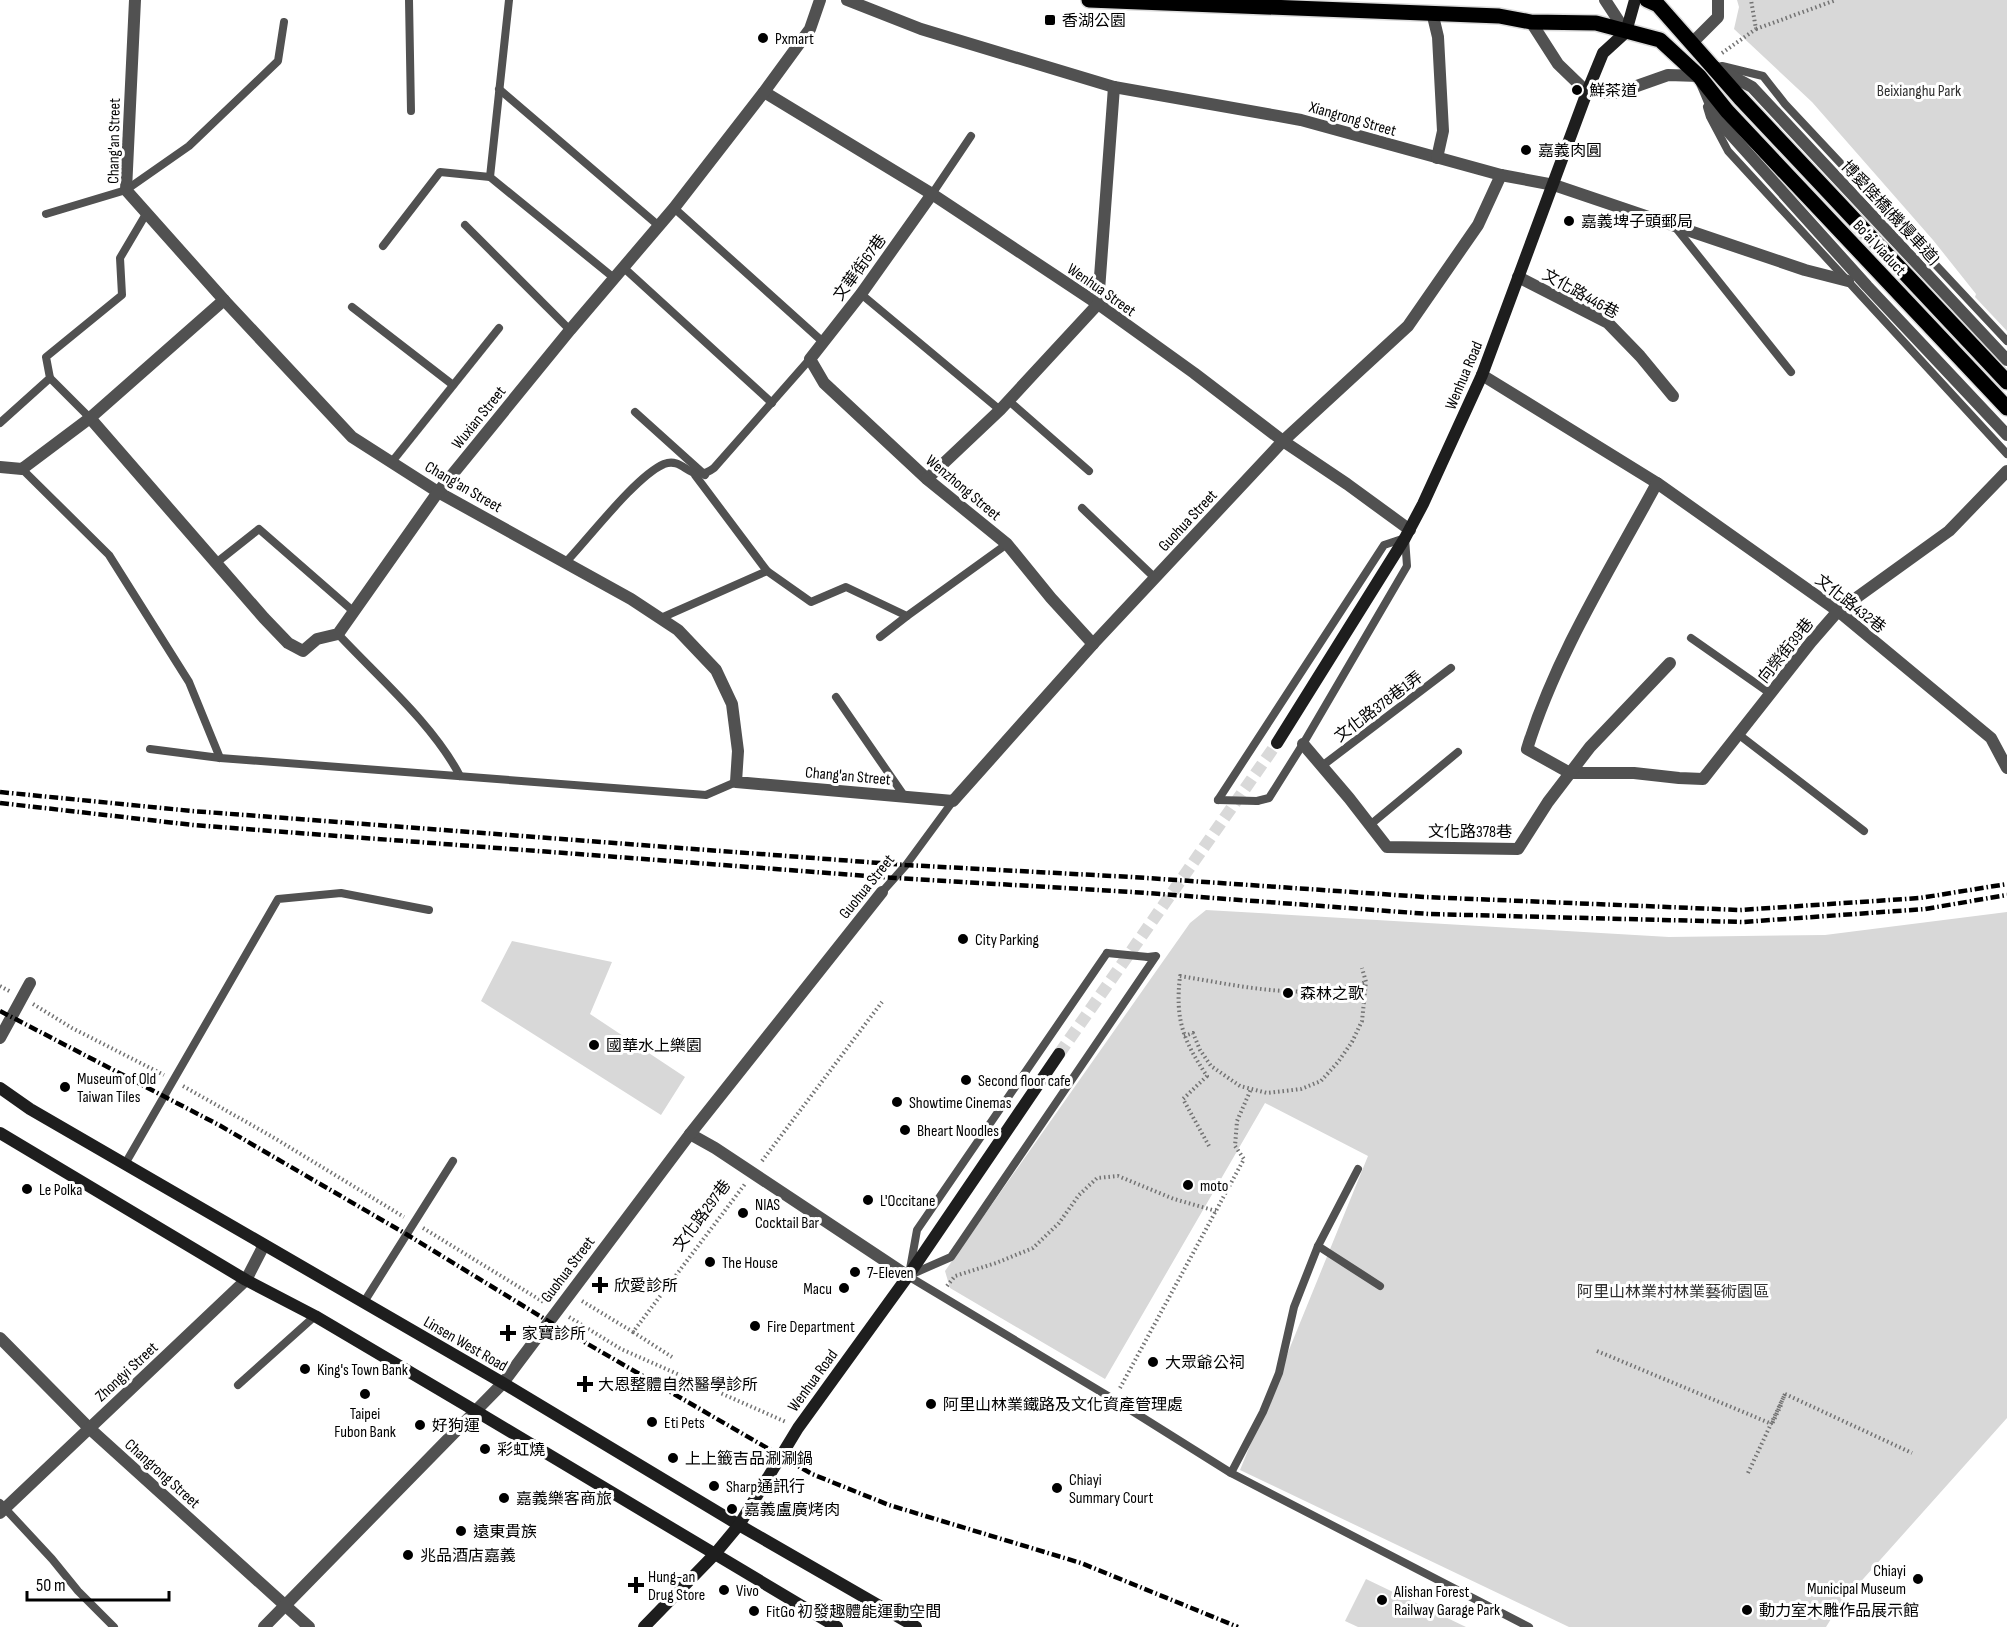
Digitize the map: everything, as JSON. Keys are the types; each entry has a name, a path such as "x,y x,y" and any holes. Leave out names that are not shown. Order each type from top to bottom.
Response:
{"main road":[{"name":"Bo'ai Viaduct","path":"1089,0 1499,16 1532,22 1596,23 1660,40 1699,76 1722,115 2007,408"},
{"path":"1626,32 1635,0"},
{"name":"Bo'ai Viaduct","path":"1647,0 1658,4 1740,98 2007,382"},
{"name":"Wenhua Road","path":"1277,743 1407,534 1482,375 1603,53 1626,32"},
{"name":"Wenhua Road","path":"644,1627 714,1555 739,1525 798,1428 908,1276 1059,1054"},
{"name":"Linsen West Road","path":"0,1088 30,1109 503,1383 739,1525 916,1627"},
{"path":"0,1133 246,1280 315,1316 837,1627"}],"street":[{"name":"Chang'an Street","path":"135,0 126,190 224,300 352,437 438,492 631,598 678,630 716,670 732,704 738,751 736,782 953,801"},
{"name":"Wuxian Street","path":"338,634 438,492 570,330 674,208 764,92 810,29 820,0"},
{"name":"Xiangrong Street","path":"847,0 921,29 1114,87 1301,120 1501,175 1554,185 1804,270 1848,281"},
{"path":"1605,0 1626,32"},
{"path":"1692,43 1718,17 1718,0"},
{"path":"1432,12 1438,36 1443,131 1437,158"},
{"path":"1532,22 1558,64 1587,92 1617,93 1668,75 1699,76"},
{"name":"博愛陸橋(機慢車道)","path":"1708,63 1752,87 2007,360"},
{"path":"927,479 1009,401 1098,304 1114,87"},
{"name":"Wenhua Street","path":"764,92 932,194 1098,304 1283,441 1347,484 1407,534"},
{"path":"1722,115 1867,286 2007,435"},
{"name":"Guohua Street","path":"953,801 1093,644 1283,441 1408,326 1478,225 1501,175"},
{"name":"文華街67巷","path":"810,359 861,294 932,194"},
{"name":"文化路446巷","path":"1518,277 1608,323 1640,356 1673,396"},
{"path":"0,467 22,469 90,418 224,300"},
{"name":"Wenzhong Street","path":"810,359 824,383 927,479 1007,544 1051,598 1093,644"},
{"name":"文化路432巷","path":"1482,375 1657,483 1838,611 1991,738 2007,768"},
{"path":"90,418 288,643 303,651 317,639 338,634"},
{"name":"向榮街39巷","path":"1570,773 1634,773 1703,779 1838,611 1949,531 2007,471"},
{"path":"1570,773 1527,749 1537,715 1574,634 1657,483"},
{"name":"文化路378巷","path":"1303,744 1387,847 1518,849 1548,802 1590,747 1670,663"},
{"name":"Guohua Street","path":"264,1627 474,1410 503,1383 690,1134 882,892"},
{"path":"0,1038 30,983"},
{"name":"文化路297巷","path":"690,1134 754,1173 908,1276"},
{"name":"Zhongyi Street","path":"2,1508 246,1280 264,1245"},
{"name":"Changrong Street","path":"0,1338 89,1428 309,1627"}],"lane":[{"path":"409,0 411,111"},
{"path":"490,177 508,0"},
{"path":"46,213 126,190 189,146 278,61 284,22"},
{"path":"1708,63 1763,76 1785,104 2007,341"},
{"path":"1699,76 1710,117 1728,151 2007,454"},
{"path":"499,89 659,226"},
{"path":"932,194 971,136"},
{"path":"383,246 440,172 490,177 614,278"},
{"path":"674,208 823,342"},
{"path":"90,418 50,378 46,357 122,295 120,258 146,214"},
{"path":"465,225 570,330"},
{"path":"1673,225 1791,372"},
{"path":"624,267 772,403"},
{"path":"861,294 1000,410"},
{"path":"352,307 453,385"},
{"path":"391,462 499,328"},
{"path":"695,475 705,475 714,468 810,359"},
{"path":"0,423 50,378"},
{"path":"1009,401 1089,471"},
{"path":"635,412 705,475"},
{"path":"566,562 632,490 651,472 667,463 679,465 695,475 767,571 811,602 846,587 907,616"},
{"path":"22,469 109,555 189,682 220,758"},
{"path":"1082,508 1155,578"},
{"path":"216,563 259,529 353,611"},
{"path":"1407,534 1407,566 1303,744 1269,798 1257,801 1218,800 1384,545 1407,534"},
{"path":"880,637 1007,544"},
{"path":"661,618 767,571"},
{"path":"338,634 421,721 451,758 460,776"},
{"path":"1691,638 1772,694"},
{"name":"文化路378巷1弄","path":"1322,766 1451,668"},
{"path":"836,697 905,797"},
{"path":"1738,734 1864,831"},
{"path":"150,748 220,758 706,795 736,782"},
{"path":"1370,825 1458,752"},
{"name":"Guohua Street","path":"882,892 906,865 953,801"},
{"path":"125,1164 175,1081 278,899 340,893 429,910"},
{"path":"1107,952 1156,956 951,1257 908,1276 917,1230 1107,952"},
{"path":"364,1302 453,1161"},
{"path":"1231,1473 1263,1412 1279,1372 1294,1307 1318,1246 1358,1169"},
{"path":"1318,1246 1380,1286"},
{"path":"908,1276 1231,1473 1529,1627"},
{"path":"238,1385 315,1316"},
{"path":"2,1508 114,1627"}],"path":[{"path":"1751,0 1756,29"},
{"path":"1708,63 1756,29 1836,0"},
{"path":"1184,1036 1193,1032 1210,1066 1240,1086 1268,1093 1301,1089 1321,1081 1342,1056 1362,1021 1366,982 1362,968"},
{"path":"1209,1146 1183,1099 1207,1076 1194,1056 1181,1028 1177,1002 1180,976 1286,993 1351,987 1366,982"},
{"path":"0,986 72,1028 175,1081 271,1136 621,1349 798,1428"},
{"name":"文化路297巷","path":"633,1332 882,1002"},
{"path":"1113,1399 1244,1159 1235,1146 1238,1121 1251,1089"},
{"path":"940,1297 955,1276 1033,1248 1059,1223 1078,1195 1097,1178 1118,1176 1174,1199 1216,1211"},
{"path":"569,1293 672,1356"},
{"path":"1597,1351 1772,1424"},
{"path":"1772,1424 1785,1394"},
{"path":"1772,1424 1785,1394"},
{"path":"1785,1394 1912,1453"},
{"path":"1748,1473 1782,1403"}],"green space":[{"name":"Beixianghu Park","path":"1737,0 2007,0 2007,331 1975,297 1976,294 1933,240 1812,102 1734,29 1739,7"},
{"name":"阿里山林業村林業藝術園區","path":"1206,910 1669,937 1825,935 2007,912 2007,1418 1839,1606 1826,1627 1569,1627 1240,1470 1368,1156 1265,1103 1105,1379 950,1288 945,1271 1190,923"},
{"name":"國華水上樂園","path":"512,941 612,962 590,1014 685,1077 661,1115 481,1001"},
{"name":"Alishan Forest Railway Garage Park","path":"1366,1579 1466,1627 1358,1627 1345,1621"}],"tunnel":[{"path":"1059,1054 1277,743"}],"railway":[{"path":"0,792 192,811 906,865 1132,877 1425,897 1740,910 1920,898 2007,884"},
{"path":"0,803 193,825 895,878 1133,892 1429,914 1743,922 1925,909 2007,895"},
{"path":"0,1011 219,1125 406,1234 548,1321 812,1474 889,1505 1081,1563 1238,1627"}],"place":[{"name":"香湖公園","path":"1050,20"},
{"name":"Pxmart","path":"763,38"},
{"name":"鮮茶道","path":"1577,90"},
{"name":"嘉義肉圓","path":"1526,150"},
{"name":"嘉義埤子頭郵局","path":"1569,221"},
{"name":"City Parking","path":"963,939"},
{"name":"森林之歌","path":"1288,993"},
{"name":"國華水上樂園","path":"594,1045"},
{"name":"Second floor cafe","path":"966,1080"},
{"name":"Museum of Old Taiwan Tiles","path":"65,1087"},
{"name":"Showtime Cinemas","path":"897,1102"},
{"name":"Bheart Noodles","path":"905,1130"},
{"name":"moto","path":"1188,1185"},
{"name":"Le Polka","path":"27,1189"},
{"name":"L'Occitane","path":"868,1200"},
{"name":"NIAS Cocktail Bar","path":"743,1213"},
{"name":"The House","path":"710,1262"},
{"name":"7-Eleven","path":"855,1272"},
{"name":"欣愛診所","path":"600,1285"},
{"name":"Macu","path":"844,1288"},
{"name":"Fire Department","path":"755,1326"},
{"name":"家寶診所","path":"508,1333"},
{"name":"大眾爺公祠","path":"1153,1362"},
{"name":"King's Town Bank","path":"305,1369"},
{"name":"大恩整體自然醫學診所","path":"585,1384"},
{"name":"Taipei Fubon Bank","path":"365,1394"},
{"name":"阿里山林業鐵路及文化資產管理處","path":"931,1404"},
{"name":"Eti Pets","path":"652,1422"},
{"name":"好狗運","path":"420,1425"},
{"name":"彩虹燒","path":"485,1449"},
{"name":"上上籤吉品涮涮鍋","path":"673,1458"},
{"name":"Sharp通訊行","path":"714,1486"},
{"name":"Chiayi Summary Court","path":"1057,1488"},
{"name":"嘉義樂客商旅","path":"504,1498"},
{"name":"嘉義盧廣烤肉","path":"732,1509"},
{"name":"遠東貴族","path":"461,1531"},
{"name":"兆品酒店嘉義","path":"408,1555"},
{"name":"Chiayi Municipal Museum","path":"1918,1579"},
{"name":"Hung-an Drug Store","path":"636,1585"},
{"name":"Vivo","path":"724,1590"},
{"name":"Alishan Forest Railway Garage Park","path":"1382,1600"},
{"name":"動力室木雕作品展示館","path":"1747,1610"},
{"name":"FitGo 初發趣體能運動空間","path":"754,1611"}]}
